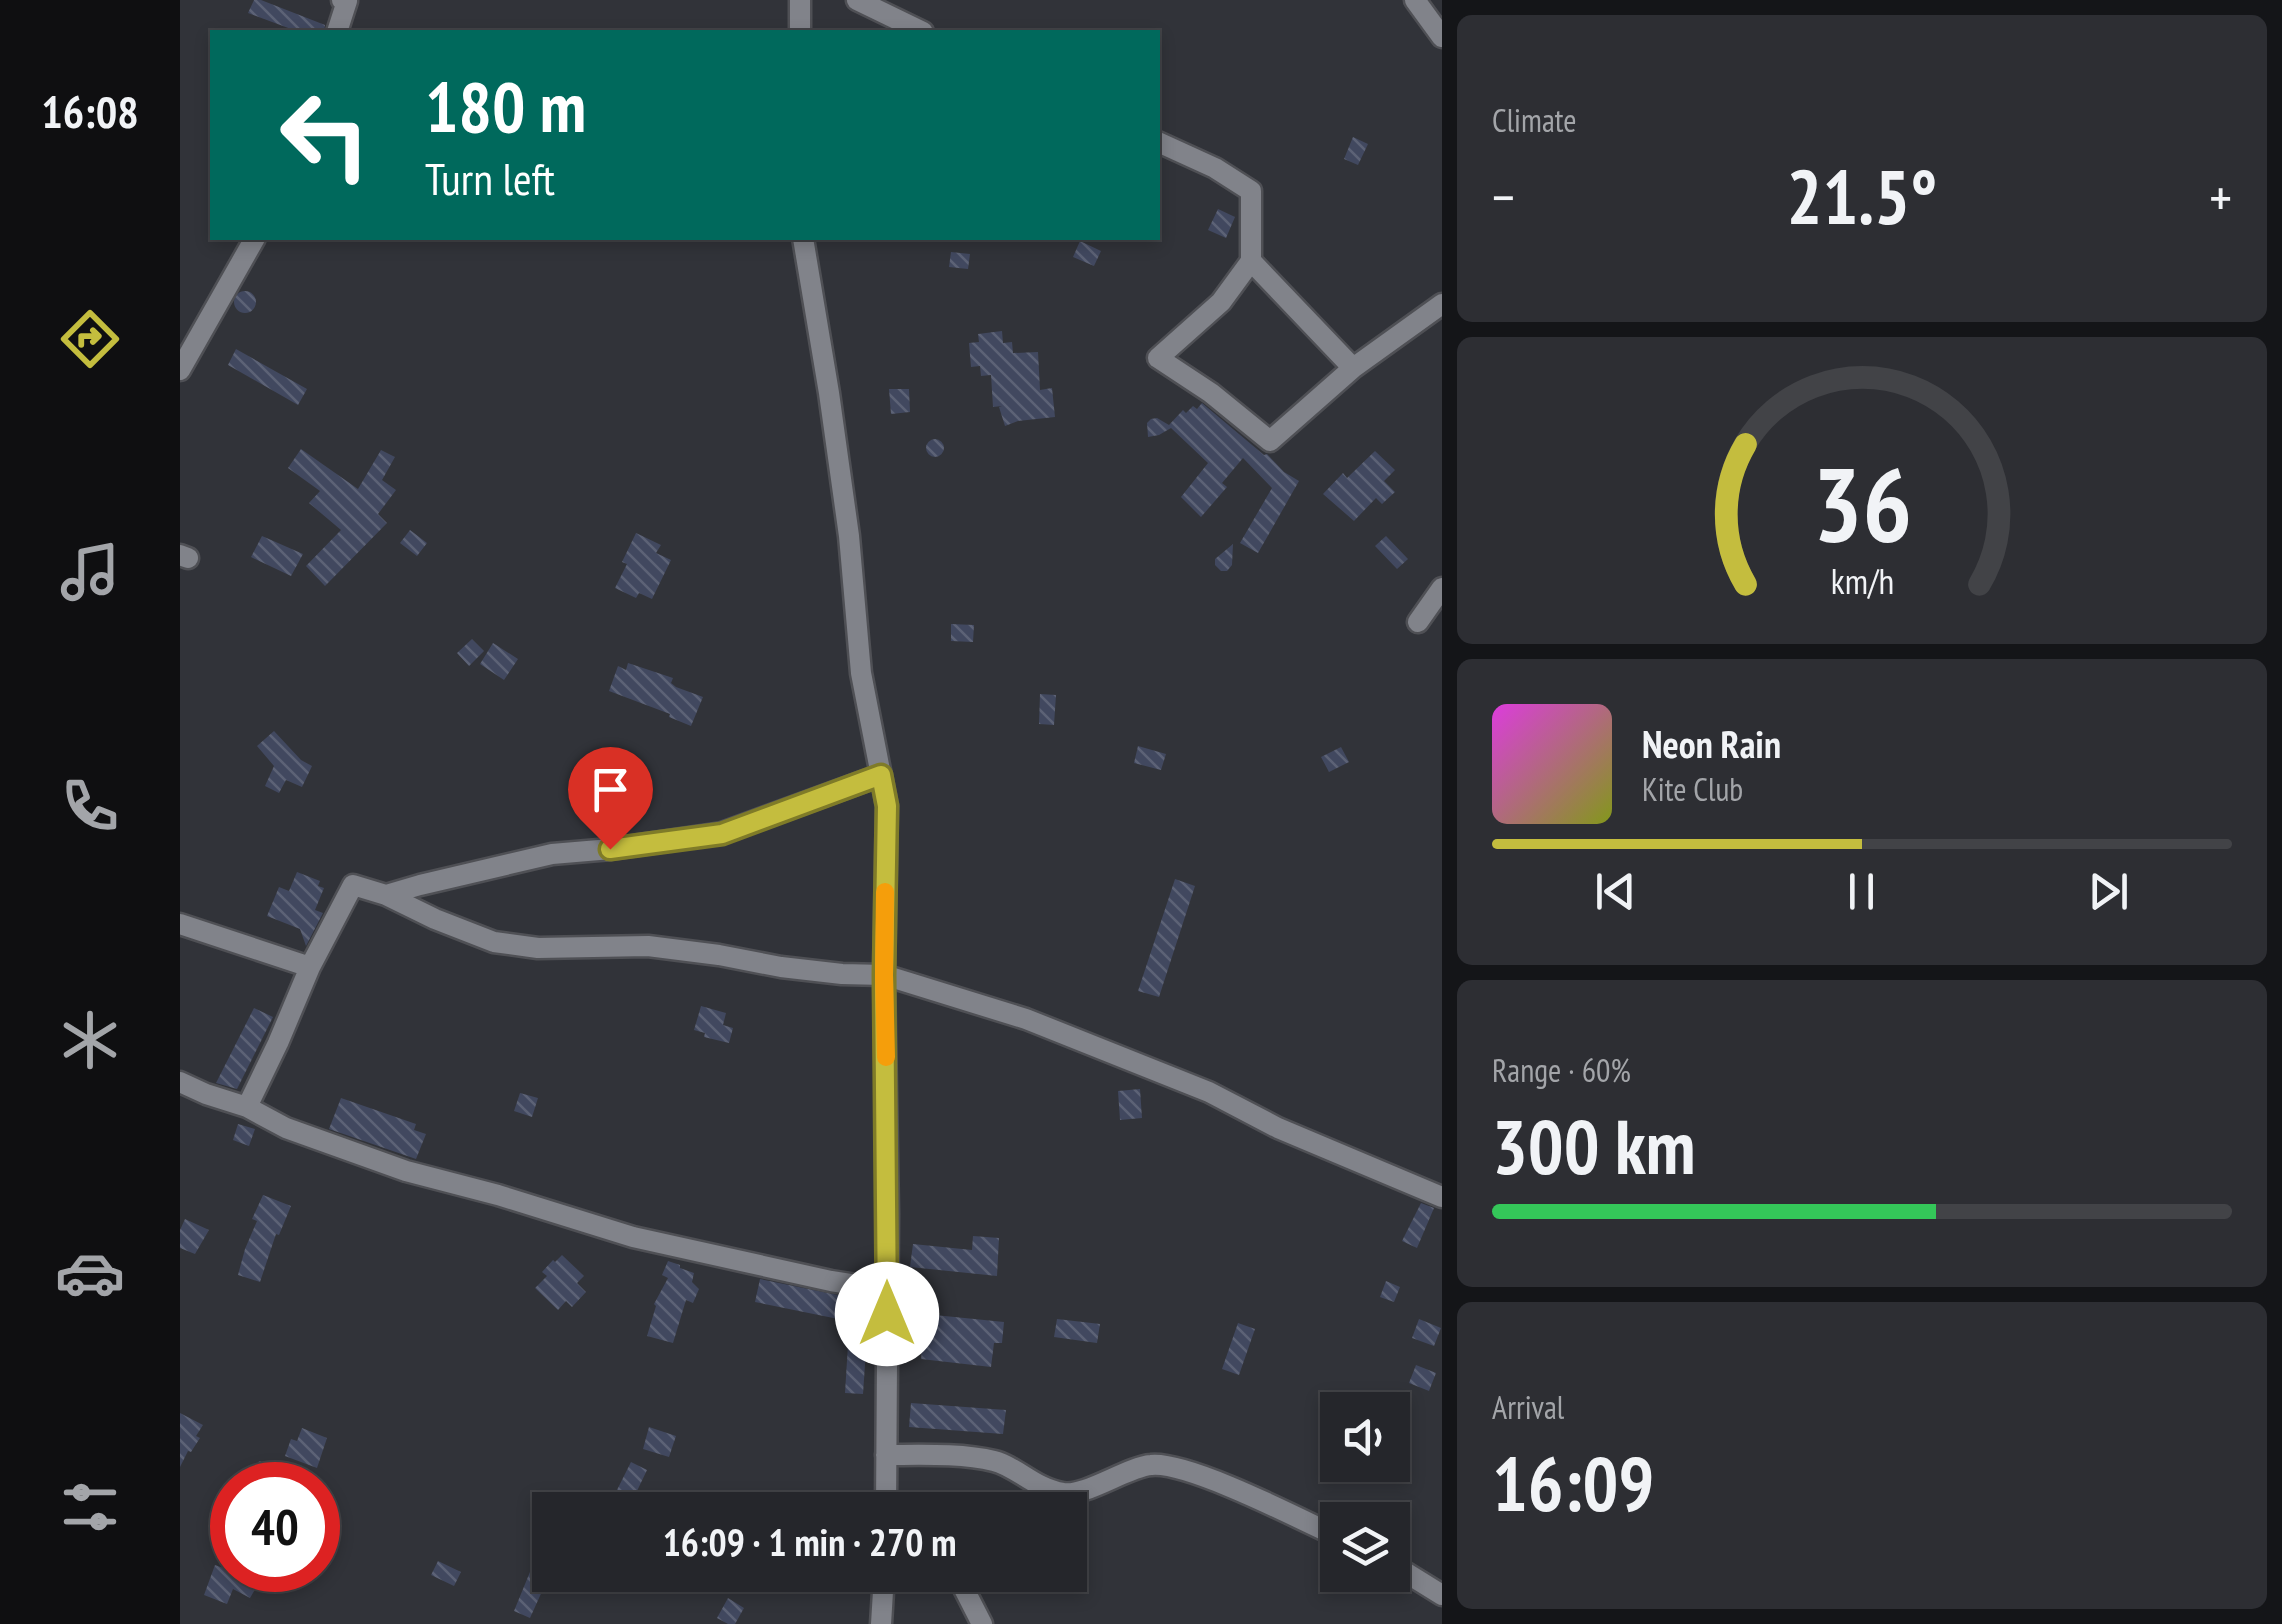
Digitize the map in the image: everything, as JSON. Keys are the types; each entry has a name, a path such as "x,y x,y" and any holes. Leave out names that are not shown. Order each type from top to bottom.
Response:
{"street":[{"path":"338,30 347,2 342,0"},
{"path":"800,0 800,30"},
{"path":"857,0 919,30"},
{"path":"1415,0 1442,37"},
{"path":"1160,143 1215,168 1250,191 1251,261 1221,302 1158,358 1211,392 1270,441 1353,368 1442,304"},
{"path":"180,370 253,240"},
{"path":"802,240 850,536 862,672 887,806 886,1492"},
{"path":"1251,261 1353,368"},
{"path":"1418,622 1442,588"},
{"path":"386,895 552,854 722,834 881,775"},
{"path":"247,1107 310,967 353,886 386,895 494,942 538,948 648,946 781,967 884,975 1026,1019 1208,1092 1278,1128 1442,1196"},
{"path":"180,924 310,967"},
{"path":"180,1082 247,1107 286,1128 406,1171 633,1237 830,1282 888,1290"},
{"path":"886,1455 996,1461 1035,1484 1067,1494 1150,1465 1178,1468 1320,1529"},
{"path":"1410,1575 1442,1595"},
{"path":"881,1624 883,1592"},
{"path":"966,1592 982,1624"}],"building":[{"path":"254,0 261,0 325,25 324,30 294,30 248,13"},
{"path":"1353,137 1368,144 1358,165 1344,159"},
{"path":"1218,209 1235,217 1226,238 1208,230"},
{"path":"1080,241 1101,251 1094,266 1073,257"},
{"path":"951,252 970,254 968,269 949,267"},
{"path":"245,291 253,294 253,310 245,313 237,310 234,302 237,294"},
{"path":"1002,331 1003,343 1012,342 1013,353 1038,352 1040,390 1052,388 1055,417 1005,426 999,407 1002,406 993,407 991,375 981,376 980,366 971,367 969,343 979,342 978,334"},
{"path":"236,349 307,389 298,405 228,365"},
{"path":"889,389 909,389 910,412 891,414"},
{"path":"1202,403 1299,481 1258,553 1240,543 1272,488 1243,458 1222,483 1227,487 1201,517 1181,497 1208,463 1171,428 1148,437 1147,423 1151,419 1169,425 1183,410 1186,413 1193,406 1197,409"},
{"path":"935,439 944,448 935,457 926,448"},
{"path":"301,449 358,489 381,450 395,457 382,480 396,490 378,514 387,523 325,586 306,566 341,530 309,503 320,491 288,468"},
{"path":"1375,451 1395,470 1384,481 1395,492 1382,504 1376,498 1354,521 1323,494 1343,473 1347,478"},
{"path":"410,530 427,543 417,556 400,543"},
{"path":"636,533 661,545 656,553 671,560 652,599 639,593 636,598 615,588"},
{"path":"262,536 303,554 291,576 251,557"},
{"path":"1386,536 1408,559 1397,569 1375,546"},
{"path":"1233,544 1232,565 1221,571 1215,559"},
{"path":"951,624 974,625 973,642 951,641"},
{"path":"472,639 484,651 469,666 457,653"},
{"path":"493,643 518,659 504,680 480,664"},
{"path":"628,663 673,678 671,683 676,687 703,697 691,726 609,691 618,666 626,670"},
{"path":"1040,694 1056,695 1054,725 1039,724"},
{"path":"274,731 301,760 312,766 302,787 286,780 279,793 265,786 274,766 257,746"},
{"path":"1138,746 1166,754 1161,770 1134,763"},
{"path":"1341,747 1349,762 1329,772 1321,757"},
{"path":"297,872 320,881 318,886 324,888 315,910 323,913 306,946 300,929 267,916 279,887 289,891"},
{"path":"1175,879 1195,886 1159,997 1138,991"},
{"path":"701,1006 726,1013 723,1025 733,1028 729,1043 704,1037 705,1033 694,1030"},
{"path":"254,1008 273,1017 237,1089 216,1083"},
{"path":"1140,1089 1142,1118 1120,1120 1118,1091"},
{"path":"520,1093 538,1098 532,1117 514,1111"},
{"path":"341,1098 416,1124 414,1130 426,1134 416,1159 329,1129"},
{"path":"238,1124 255,1129 249,1146 233,1140"},
{"path":"263,1195 291,1206 279,1235 276,1234 260,1282 238,1275 257,1221 252,1219"},
{"path":"1421,1203 1434,1208 1417,1248 1402,1241"},
{"path":"185,1219 209,1230 195,1254 180,1248 180,1230"},
{"path":"973,1236 999,1238 997,1276 910,1267 913,1244 972,1250"},
{"path":"562,1255 584,1276 577,1283 586,1292 572,1307 566,1301 558,1310 535,1288 547,1276 542,1272"},
{"path":"668,1261 694,1273 692,1282 699,1289 693,1303 686,1300 673,1343 647,1336 654,1304 668,1278 662,1275"},
{"path":"760,1279 872,1302 862,1350 866,1350 863,1394 845,1393 848,1321 755,1302"},
{"path":"1386,1281 1400,1287 1394,1302 1380,1297"},
{"path":"915,1313 1004,1322 1002,1343 994,1343 991,1367 921,1359 923,1335 913,1334"},
{"path":"1057,1319 1100,1324 1097,1343 1054,1337"},
{"path":"1419,1319 1441,1328 1434,1346 1412,1338"},
{"path":"1238,1323 1255,1329 1239,1375 1222,1369"},
{"path":"1416,1365 1436,1373 1429,1391 1409,1383"},
{"path":"911,1403 1006,1410 1003,1434 909,1427"},
{"path":"180,1413 203,1425 196,1436 200,1438 180,1467"},
{"path":"649,1427 676,1436 669,1457 643,1449"},
{"path":"302,1428 327,1438 319,1462 301,1462 285,1456 291,1439 297,1441"},
{"path":"631,1462 647,1470 637,1492 616,1492"},
{"path":"438,1561 461,1572 454,1586 431,1575"},
{"path":"532,1567 532,1592 542,1592 530,1618 514,1611"},
{"path":"210,1579 210,1592 232,1592 227,1604 204,1595"},
{"path":"728,1598 744,1608 735,1624 717,1618"}],"slow traffic":[{"path":"885,892 886,1057"}],"route":[{"path":"610,849 722,834 881,775 887,806 887,1314"}]}
